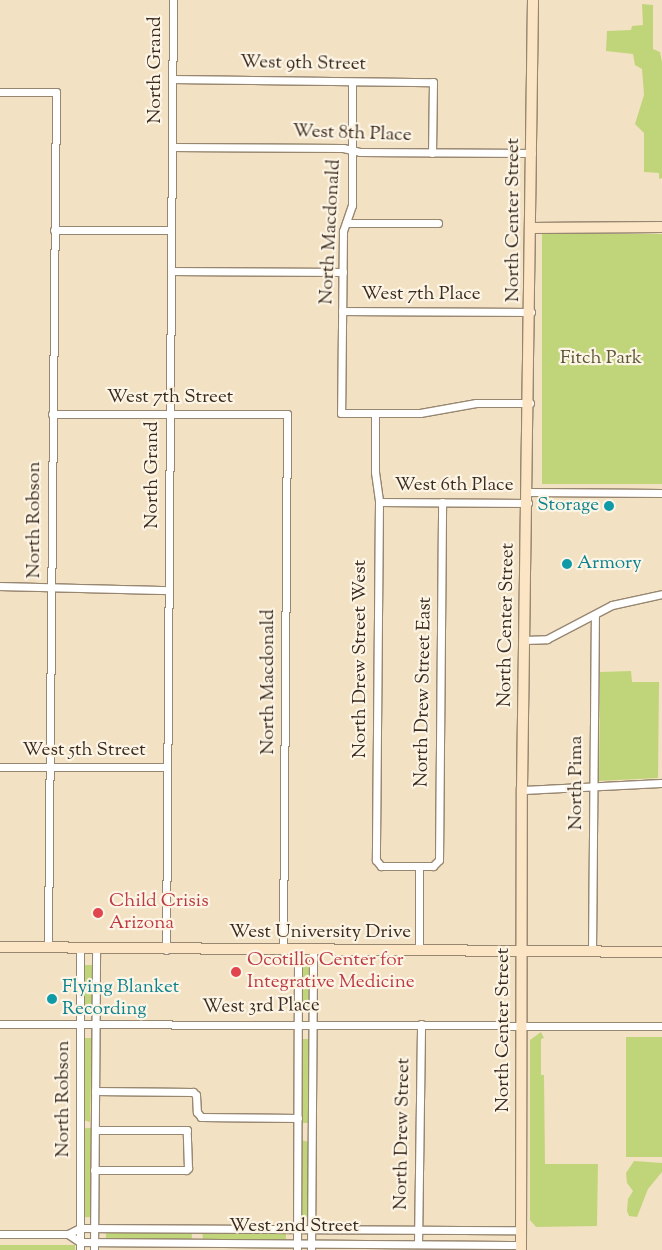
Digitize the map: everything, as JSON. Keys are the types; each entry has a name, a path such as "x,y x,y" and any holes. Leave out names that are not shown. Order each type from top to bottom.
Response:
{"street":[{"name":"North Grand","path":"166,950 173,0"},
{"name":"North Center Street","path":"521,1248 522,790 524,640 529,492 533,0"},
{"name":"West 9th Street","path":"172,79 340,79 352,82 433,82 432,153"},
{"name":"North Macdonald","path":"352,82 352,205 346,223 343,272 341,413 375,413"},
{"name":"North Robson","path":"0,92 56,92 48,948"},
{"name":"West 8th Place","path":"172,147 432,153 532,153"},
{"path":"346,223 438,224"},
{"path":"531,228 662,227"},
{"path":"54,230 171,230"},
{"name":"West 7th Place","path":"171,271 343,272"},
{"name":"West 7th Place","path":"342,311 530,312"},
{"path":"375,413 420,413 476,403 530,403"},
{"name":"North Drew Street West","path":"375,413 375,472 379,502 376,860 381,866 419,866"},
{"name":"West 7th Street","path":"52,414 287,414"},
{"name":"North Macdonald","path":"283,951 287,414"},
{"path":"529,492 662,493"},
{"name":"West 6th Place","path":"379,502 528,503"},
{"name":"North Drew Street East","path":"419,866 434,866 439,860 442,502"},
{"path":"0,586 51,589 168,590"},
{"path":"524,640 547,639 595,614 630,599 662,594"},
{"name":"North Pima","path":"592,951 595,614"},
{"name":"West 5th Street","path":"0,767 167,767"},
{"path":"522,790 662,783"},
{"path":"419,866 419,951"},
{"name":"West University Drive","path":"0,947 96,950 662,952"},
{"name":"North Robson","path":"80,949 80,1250"},
{"name":"North Robson","path":"94,1250 96,950"},
{"path":"296,1247 298,951"},
{"path":"312,1247 312,1023 314,951"},
{"name":"West 3rd Place","path":"0,1024 312,1023 662,1026"},
{"name":"North Drew Street","path":"418,1244 421,1024"},
{"path":"95,1091 193,1092 196,1096 197,1112 201,1117 298,1118"},
{"path":"94,1170 186,1170 188,1168 187,1130 95,1130"},
{"path":"298,1134 312,1134"},
{"name":"West 2nd Street","path":"0,1234 68,1234 80,1228 521,1230"},
{"path":"68,1234 80,1242"},
{"name":"West 2nd Street","path":"80,1242 296,1247 418,1244 521,1248"}],"green space":[{"path":"642,4 653,5 653,49 660,52 662,62 662,178 659,179 659,173 644,172 644,133 635,124 644,95 642,69 635,65 633,54 606,51 607,31 631,30 632,26 643,25"},
{"name":"Fitch Park","path":"542,234 662,234 662,484 542,484"},
{"path":"631,671 632,682 659,682 658,778 599,781 600,672"},
{"path":"84,965 92,965 93,1011 83,1009"},
{"path":"301,965 310,965 310,1010 301,1010"},
{"path":"541,1032 544,1038 541,1039 541,1075 544,1075 545,1164 598,1164 597,1226 536,1227 530,1220 530,1040"},
{"path":"626,1037 662,1037 662,1157 626,1157"},
{"path":"83,1038 92,1038 90,1122 83,1120"},
{"path":"300,1039 310,1039 310,1123 300,1123"},
{"path":"83,1128 91,1128 93,1217 85,1217"},
{"path":"301,1140 309,1142 308,1217 301,1217"},
{"path":"634,1161 662,1163 662,1172 648,1189 637,1217 629,1216 627,1211 628,1199 633,1191 627,1183 626,1173"},
{"path":"106,1230 192,1232 192,1241 106,1240"},
{"path":"202,1231 286,1232 286,1239 203,1240"},
{"path":"0,1245 75,1245 75,1250 0,1250"}],"place":[{"name":"Storage","path":"609,506"},
{"name":"Armory","path":"567,564"},
{"name":"Child Crisis Arizona","path":"98,913"},
{"name":"Ocotillo Center for Integrative Medicine","path":"236,972"},
{"name":"Flying Blanket Recording","path":"52,999"}]}
